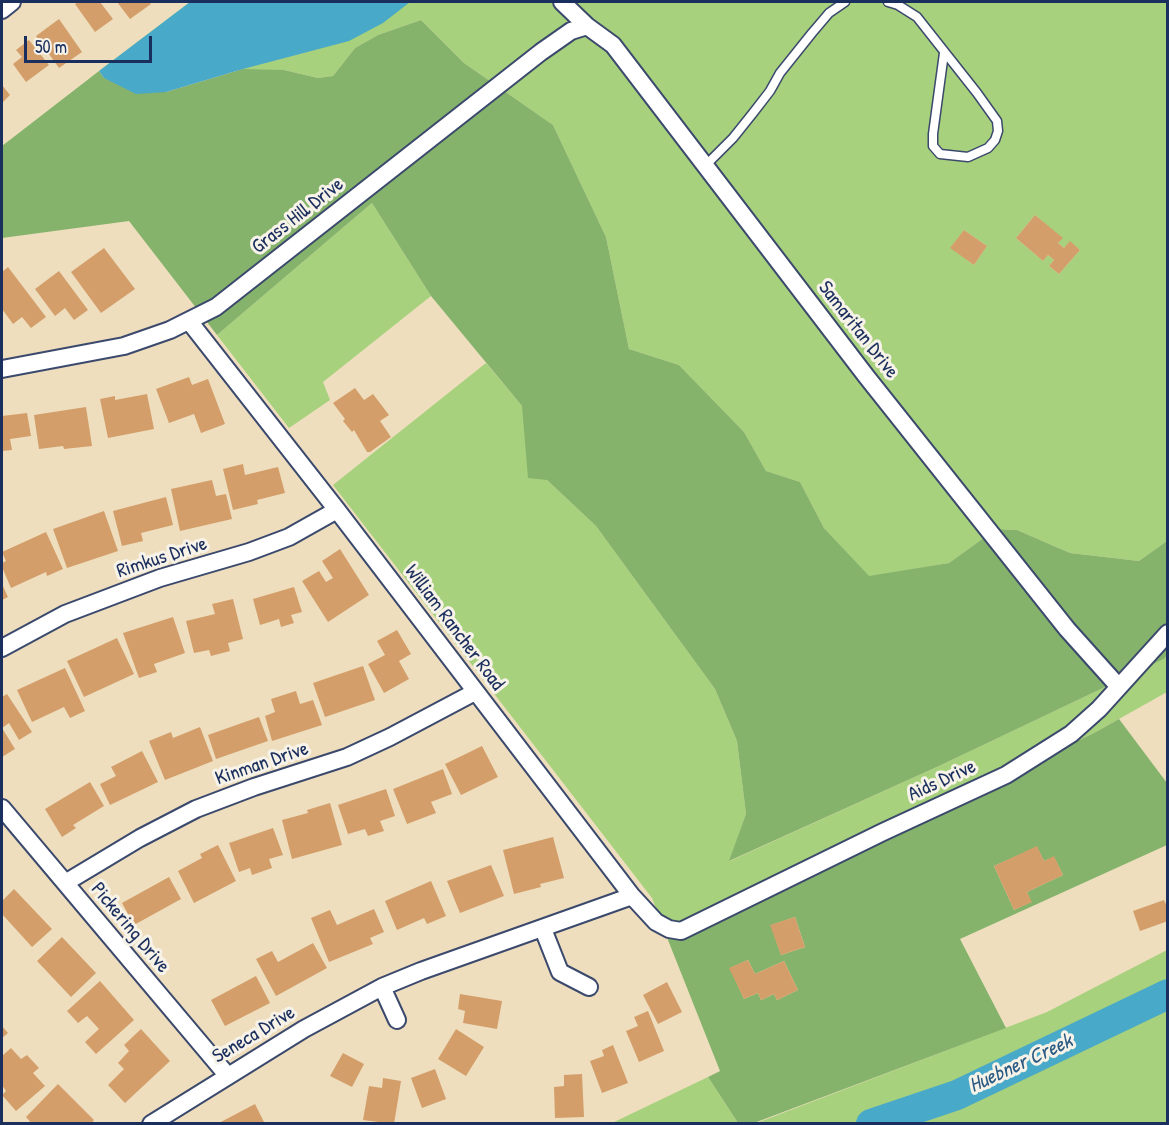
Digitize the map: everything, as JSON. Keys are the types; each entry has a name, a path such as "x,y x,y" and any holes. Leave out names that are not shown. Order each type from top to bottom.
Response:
{"street":[{"path":"2,10 12,2"},
{"name":"Samaritan Drive","path":"562,2 587,26 613,45 866,376 1066,630 1119,687"},
{"name":"Grass Hill Drive","path":"2,369 124,346 189,321 216,307 541,52 571,31 587,26"},
{"name":"William Rancher Road","path":"189,321 337,510 632,896 656,922 669,929 681,931 701,922"},
{"name":"Rimkus Drive","path":"2,648 65,614 160,578 249,552 289,537 337,510"},
{"name":"Aids Drive","path":"701,922 883,832 1006,775 1071,734 1099,710 1167,633"},
{"name":"Kinman Drive","path":"65,883 140,837 196,809 254,787 347,757 475,692"},
{"name":"Pickering Drive","path":"2,808 227,1075"},
{"name":"Seneca Drive","path":"152,1123 304,1029 382,987 632,896"},
{"path":"543,929 560,972 589,987"},
{"path":"382,987 396,1020"}],"lane":[{"path":"705,166 733,138 770,91 780,73 829,13 845,2"},
{"path":"888,2 898,5 917,17 977,93 997,121 998,131 995,140 988,148 968,157 940,154 933,146 945,53"}],"green space":[{"path":"190,2 1167,2 1167,541 1139,561 1070,553 1017,530 996,529 949,563 869,577 824,528 800,482 766,471 744,432 679,365 629,349 606,237 553,125 464,63 421,20 378,35 355,48 333,76 318,78 284,70 99,71","holes":["1035,215 1062,238 1058,243 1064,248 1070,242 1080,250 1059,274 1049,266 1054,260 1048,255 1043,261 1016,238","964,230 987,246 974,265 951,248"]},
{"path":"421,20 464,63 553,125 606,237 629,349 679,365 744,432 766,471 800,482 824,528 869,576 949,563 996,529 1017,530 1070,553 1139,561 1167,541 1167,655 1164,659 939,766 729,861 746,814 737,741 715,689 596,526 547,480 528,478 522,406 431,296 372,203 217,335 129,221 2,238 2,146 99,71 104,78 166,92 243,69 284,70 318,78 333,76 355,48 378,35"},
{"path":"372,203 431,296 323,382 330,400 289,428 217,335"},
{"path":"486,363 522,406 547,480 596,526 715,689 737,741 746,814 730,861 939,766 1164,659 1167,655 1167,692 1094,733 666,935 652,898 333,485"},
{"path":"1119,719 1167,783 1167,845 960,939 1006,1028 754,1123 738,1123 708,1077 720,1071 666,935 1094,733","holes":["1037,847 1044,861 1054,857 1063,875 1027,892 1031,902 1014,910 994,866","795,917 805,947 781,955 771,925","748,960 755,974 784,961 798,990 777,1000 774,994 761,1000 758,993 744,999 730,968"]},
{"path":"1167,950 1167,1123 754,1124 1047,1012"},
{"path":"708,1077 738,1123 610,1124"}],"water":[{"path":"190,2 410,2 383,23 349,41 166,92 136,94 104,78 99,71"}],"building":[{"path":"100,2 113,19 95,32 75,4"},
{"path":"117,2 149,2 151,4 130,19"},
{"path":"59,19 82,52 59,68 36,36"},
{"path":"29,40 49,65 26,82 13,64 22,57 16,50"},
{"path":"2,85 10,95 2,103"},
{"path":"1035,215 1063,238 1058,243 1064,248 1070,241 1080,250 1059,274 1049,266 1054,260 1048,255 1043,261 1016,238"},
{"path":"964,230 987,246 974,265 950,248"},
{"path":"104,248 135,289 101,313 71,272"},
{"path":"8,267 46,317 31,328 22,317 13,324 2,309 2,272"},
{"path":"59,271 88,310 74,320 65,308 55,316 35,289"},
{"path":"189,377 192,385 208,379 225,424 201,433 194,414 169,423 156,389"},
{"path":"355,388 364,400 373,394 389,415 380,421 391,437 370,452 367,452 354,430 352,432 343,421 345,419 333,403"},
{"path":"147,394 154,429 108,438 100,399 115,396 115,400"},
{"path":"86,407 92,446 39,449 34,415"},
{"path":"27,413 31,436 10,439 12,450 2,451 2,416"},
{"path":"243,464 245,475 278,467 285,493 257,500 258,504 233,510 223,469"},
{"path":"212,480 216,496 226,494 232,519 180,531 171,489"},
{"path":"166,497 173,525 141,533 143,541 122,546 113,511"},
{"path":"104,511 118,551 67,568 53,529"},
{"path":"46,532 63,569 47,576 46,572 11,588 2,567 2,563 6,561 2,552"},
{"path":"340,549 369,595 328,622 302,581 319,571 326,582 333,578 322,561"},
{"path":"2,584 8,597 2,600"},
{"path":"294,587 302,612 291,615 294,623 281,627 279,619 260,625 253,599"},
{"path":"233,599 243,639 228,643 230,651 211,656 209,650 194,653 186,621 215,614 212,604"},
{"path":"173,617 185,653 154,664 157,672 139,678 123,633"},
{"path":"397,630 411,654 399,661 409,679 384,693 368,664 385,655 377,641"},
{"path":"117,638 134,674 84,697 67,661"},
{"path":"363,666 375,700 325,717 313,683"},
{"path":"65,668 85,711 70,718 64,707 32,722 17,690"},
{"path":"296,691 300,704 313,700 322,725 272,741 265,716 275,712 271,699"},
{"path":"7,694 32,732 19,740 9,723 2,728 2,697"},
{"path":"259,717 268,741 216,759 208,735"},
{"path":"200,727 213,761 165,780 149,741 171,732 173,738"},
{"path":"2,728 15,749 2,757"},
{"path":"482,746 498,777 461,795 445,764"},
{"path":"142,751 158,782 110,805 100,784 116,776 111,767"},
{"path":"443,769 452,794 431,802 436,813 407,824 393,789"},
{"path":"90,782 104,806 73,825 76,828 62,837 45,809"},
{"path":"386,789 395,816 380,821 384,831 368,836 365,829 348,834 338,805"},
{"path":"330,803 342,845 292,859 282,820 308,813 307,810"},
{"path":"273,828 283,855 269,859 272,868 252,875 250,868 239,872 229,843"},
{"path":"553,837 564,878 514,894 503,850"},
{"path":"218,845 236,881 194,903 178,871 202,858 200,854"},
{"path":"1037,846 1044,861 1054,856 1063,875 1027,892 1032,902 1014,910 994,866"},
{"path":"491,865 504,896 460,913 447,881"},
{"path":"169,877 181,899 134,925 122,903"},
{"path":"431,881 446,916 427,924 424,918 397,930 385,901"},
{"path":"14,889 52,929 32,947 2,914 2,901"},
{"path":"1164,900 1168,909 1168,921 1140,931 1133,911"},
{"path":"374,909 384,932 370,938 373,944 329,962 311,918 330,910 337,925"},
{"path":"795,917 805,947 781,955 770,925"},
{"path":"62,937 96,973 71,997 37,961"},
{"path":"313,943 327,968 276,996 256,959 272,951 278,962"},
{"path":"748,960 755,974 784,961 798,990 777,1000 774,994 761,1000 758,993 744,999 729,968"},
{"path":"256,976 270,1003 225,1026 211,1000"},
{"path":"100,981 134,1020 96,1054 85,1042 99,1029 87,1016 78,1023 67,1011"},
{"path":"667,982 682,1012 658,1024 643,995"},
{"path":"460,994 502,1001 497,1029 463,1023 465,1011 458,1009"},
{"path":"648,1011 664,1051 639,1062 626,1031 638,1026 634,1017"},
{"path":"2,1026 8,1033 2,1038"},
{"path":"141,1029 170,1061 125,1103 108,1085 124,1069 118,1063 129,1051 124,1045"},
{"path":"456,1029 484,1047 466,1076 438,1059"},
{"path":"613,1045 628,1083 602,1093 590,1061 604,1056 602,1050"},
{"path":"11,1048 21,1059 27,1055 39,1068 33,1073 45,1086 16,1111 2,1095 6,1091 2,1085 2,1056"},
{"path":"343,1053 364,1064 352,1087 330,1076"},
{"path":"435,1069 446,1099 422,1108 411,1078"},
{"path":"582,1074 584,1117 555,1118 554,1087 564,1086 564,1075"},
{"path":"383,1078 401,1081 394,1124 363,1120 369,1086 382,1088"},
{"path":"58,1084 94,1120 91,1124 32,1124 26,1117"},
{"path":"255,1104 265,1124 217,1124"}],"waterway":[{"name":"Huebner Creek","path":"871,1124 957,1095 1168,994"}]}
